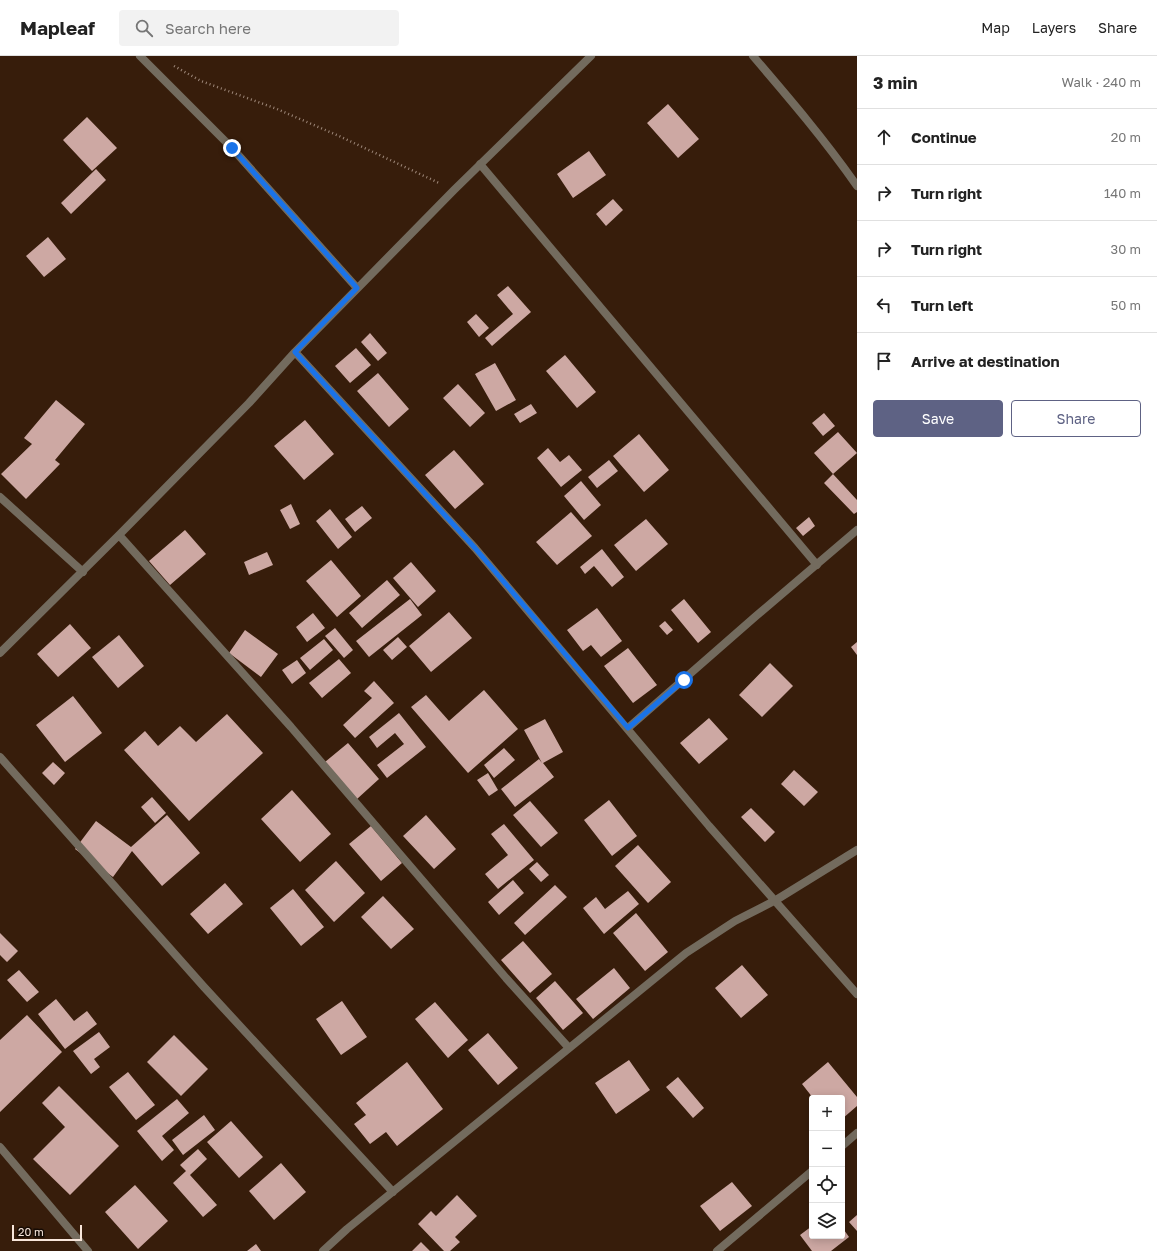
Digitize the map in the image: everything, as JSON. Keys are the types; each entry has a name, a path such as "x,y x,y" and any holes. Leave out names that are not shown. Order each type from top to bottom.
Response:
{"street":[{"path":"140,56 232,148 357,288"},
{"path":"0,653 83,572 249,403 295,352 454,190 591,56"},
{"path":"753,56 789,98 857,186"},
{"path":"480,164 817,565"},
{"path":"295,352 475,548 710,826 857,994"},
{"path":"0,497 83,572"},
{"path":"628,728 857,530"},
{"path":"119,535 291,726 506,978 569,1048"},
{"path":"0,757 204,987 393,1192"},
{"path":"323,1251 347,1229 686,953 735,921 776,900 857,850"},
{"path":"845,1143 857,1133"},
{"path":"0,1147 88,1251"},
{"path":"717,1251 809,1174"}],"path":[{"path":"169,63 201,81 277,109 339,136 454,190"}],"building":[{"path":"668,104 699,139 678,158 647,123"},
{"path":"87,117 117,148 92,171 63,140"},
{"path":"589,151 606,175 573,198 557,174"},
{"path":"96,169 106,180 71,214 61,203"},
{"path":"613,199 623,210 606,226 596,214"},
{"path":"48,237 66,259 44,277 26,256"},
{"path":"508,286 531,312 492,346 485,338 513,314 497,295"},
{"path":"476,314 489,328 479,337 467,322"},
{"path":"370,333 387,353 378,361 361,342"},
{"path":"356,348 371,365 350,383 335,366"},
{"path":"565,355 596,392 577,408 546,371"},
{"path":"495,363 516,400 496,411 475,374"},
{"path":"378,373 409,409 389,427 357,391"},
{"path":"458,384 485,413 470,427 443,398"},
{"path":"56,400 85,424 55,460 60,464 26,499 1,474 32,444 24,438"},
{"path":"531,404 537,413 520,423 514,414"},
{"path":"824,413 835,426 823,436 812,423"},
{"path":"305,420 334,454 304,480 274,446"},
{"path":"838,432 857,453 833,474 814,453"},
{"path":"639,434 669,470 644,492 613,456"},
{"path":"548,448 560,462 569,455 582,470 561,487 537,458"},
{"path":"454,450 484,484 455,509 425,475"},
{"path":"609,460 618,471 597,488 588,477"},
{"path":"833,474 857,500 857,512 854,514 824,483"},
{"path":"581,481 601,505 584,520 564,496"},
{"path":"291,504 300,524 290,529 280,510"},
{"path":"362,506 372,518 355,532 345,519"},
{"path":"330,509 352,537 338,549 316,521"},
{"path":"571,512 592,536 557,565 536,542"},
{"path":"809,517 815,526 803,536 796,528"},
{"path":"646,519 668,544 636,571 614,545"},
{"path":"185,530 206,554 170,585 149,561"},
{"path":"602,549 624,577 612,587 594,566 585,574 580,567"},
{"path":"267,552 273,565 249,575 244,562"},
{"path":"331,560 361,596 337,617 306,581"},
{"path":"411,562 436,591 418,607 393,578"},
{"path":"387,580 400,595 362,628 349,613"},
{"path":"410,599 422,615 369,657 356,641"},
{"path":"684,599 711,632 698,643 671,610"},
{"path":"597,608 622,641 601,657 591,645 583,651 567,630"},
{"path":"449,612 472,638 431,672 409,646"},
{"path":"313,613 325,628 307,642 296,627"},
{"path":"665,621 673,630 667,635 659,626"},
{"path":"70,624 91,648 58,677 37,654"},
{"path":"335,628 353,650 344,658 325,636"},
{"path":"245,630 278,654 261,677 229,653"},
{"path":"119,635 144,666 118,688 92,657"},
{"path":"398,637 407,647 392,660 383,650"},
{"path":"324,639 333,650 310,670 300,658"},
{"path":"857,642 857,655 851,647"},
{"path":"628,648 657,685 633,703 604,666"},
{"path":"339,659 351,673 322,698 309,683"},
{"path":"297,660 306,673 292,684 282,670"},
{"path":"770,663 793,686 762,717 739,695"},
{"path":"374,681 394,703 355,738 343,725 372,698 364,691"},
{"path":"484,690 518,729 468,773 411,707 426,695 449,721"},
{"path":"73,696 102,733 65,762 36,725"},
{"path":"399,713 426,747 387,778 377,765 404,744 395,733 377,748 369,737"},
{"path":"227,714 263,753 189,821 124,750 145,731 158,746 180,726 196,742"},
{"path":"709,718 728,739 699,764 680,743"},
{"path":"545,719 563,752 543,763 554,777 515,807 501,789 539,759 542,763 524,730"},
{"path":"348,743 379,779 357,799 325,762"},
{"path":"504,748 515,760 494,778 484,765"},
{"path":"53,762 65,773 54,785 42,773"},
{"path":"794,770 818,792 804,806 781,784"},
{"path":"488,773 498,790 489,796 477,780"},
{"path":"292,790 331,834 300,862 261,819"},
{"path":"152,797 166,813 155,823 141,807"},
{"path":"609,800 637,836 612,856 584,820"},
{"path":"530,801 558,833 541,847 513,815"},
{"path":"751,808 775,832 765,842 741,817"},
{"path":"167,815 200,853 162,886 132,851 113,877 75,849 96,821 131,847"},
{"path":"426,815 456,849 434,869 403,836"},
{"path":"504,824 534,860 498,889 485,874 508,855 491,834"},
{"path":"371,826 402,863 381,881 349,844"},
{"path":"638,845 671,882 648,903 615,866"},
{"path":"336,861 365,893 334,922 305,890"},
{"path":"537,862 549,875 541,882 529,869"},
{"path":"513,880 524,893 499,915 488,902"},
{"path":"225,883 243,904 208,934 190,914"},
{"path":"555,885 567,897 525,935 514,923"},
{"path":"293,889 324,927 301,946 270,908"},
{"path":"628,891 639,904 604,934 583,908 596,897 605,909"},
{"path":"383,896 414,929 391,949 361,917"},
{"path":"636,913 668,952 645,971 613,933"},
{"path":"0,933 18,951 7,962 0,955"},
{"path":"523,941 552,974 530,993 501,960"},
{"path":"742,965 768,995 741,1018 715,988"},
{"path":"614,968 630,988 593,1019 576,999"},
{"path":"19,970 39,992 27,1002 7,980"},
{"path":"555,981 583,1013 563,1030 536,998"},
{"path":"56,999 74,1021 87,1011 97,1024 65,1049 38,1014"},
{"path":"342,1001 367,1037 341,1055 316,1019"},
{"path":"435,1002 468,1040 448,1058 415,1019"},
{"path":"27,1015 62,1052 0,1112 0,1040"},
{"path":"99,1032 110,1047 94,1059 100,1067 91,1074 73,1051"},
{"path":"488,1033 518,1068 498,1085 468,1050"},
{"path":"174,1035 208,1069 181,1096 147,1062"},
{"path":"629,1060 650,1090 616,1114 595,1083"},
{"path":"407,1062 443,1109 397,1146 386,1132 370,1144 354,1124 366,1115 356,1103"},
{"path":"828,1062 857,1097 857,1106 845,1116 845,1095 811,1095 802,1084"},
{"path":"128,1072 155,1105 136,1120 109,1087"},
{"path":"678,1077 704,1108 693,1118 666,1087"},
{"path":"59,1086 119,1146 70,1195 33,1159 65,1127 42,1103"},
{"path":"177,1099 189,1113 162,1136 174,1150 162,1161 137,1131"},
{"path":"204,1115 215,1130 183,1155 172,1140"},
{"path":"231,1121 263,1157 239,1178 207,1142"},
{"path":"198,1149 207,1159 190,1175 217,1205 203,1217 173,1183 186,1171 180,1165"},
{"path":"281,1163 306,1192 274,1220 249,1191"},
{"path":"732,1182 752,1206 720,1231 700,1206"},
{"path":"135,1185 168,1221 138,1249 105,1212"},
{"path":"457,1195 477,1216 455,1237 460,1242 450,1251 444,1251 418,1224 431,1211 436,1216"},
{"path":"857,1215 857,1231 849,1222"},
{"path":"809,1228 809,1239 845,1239 845,1231 849,1237 831,1251 812,1251 800,1235"},
{"path":"421,1242 430,1251 412,1251"},
{"path":"256,1244 261,1251 247,1251"}],"route":[{"path":"232,148 357,288 295,352 475,548 628,728 684,680"}]}
